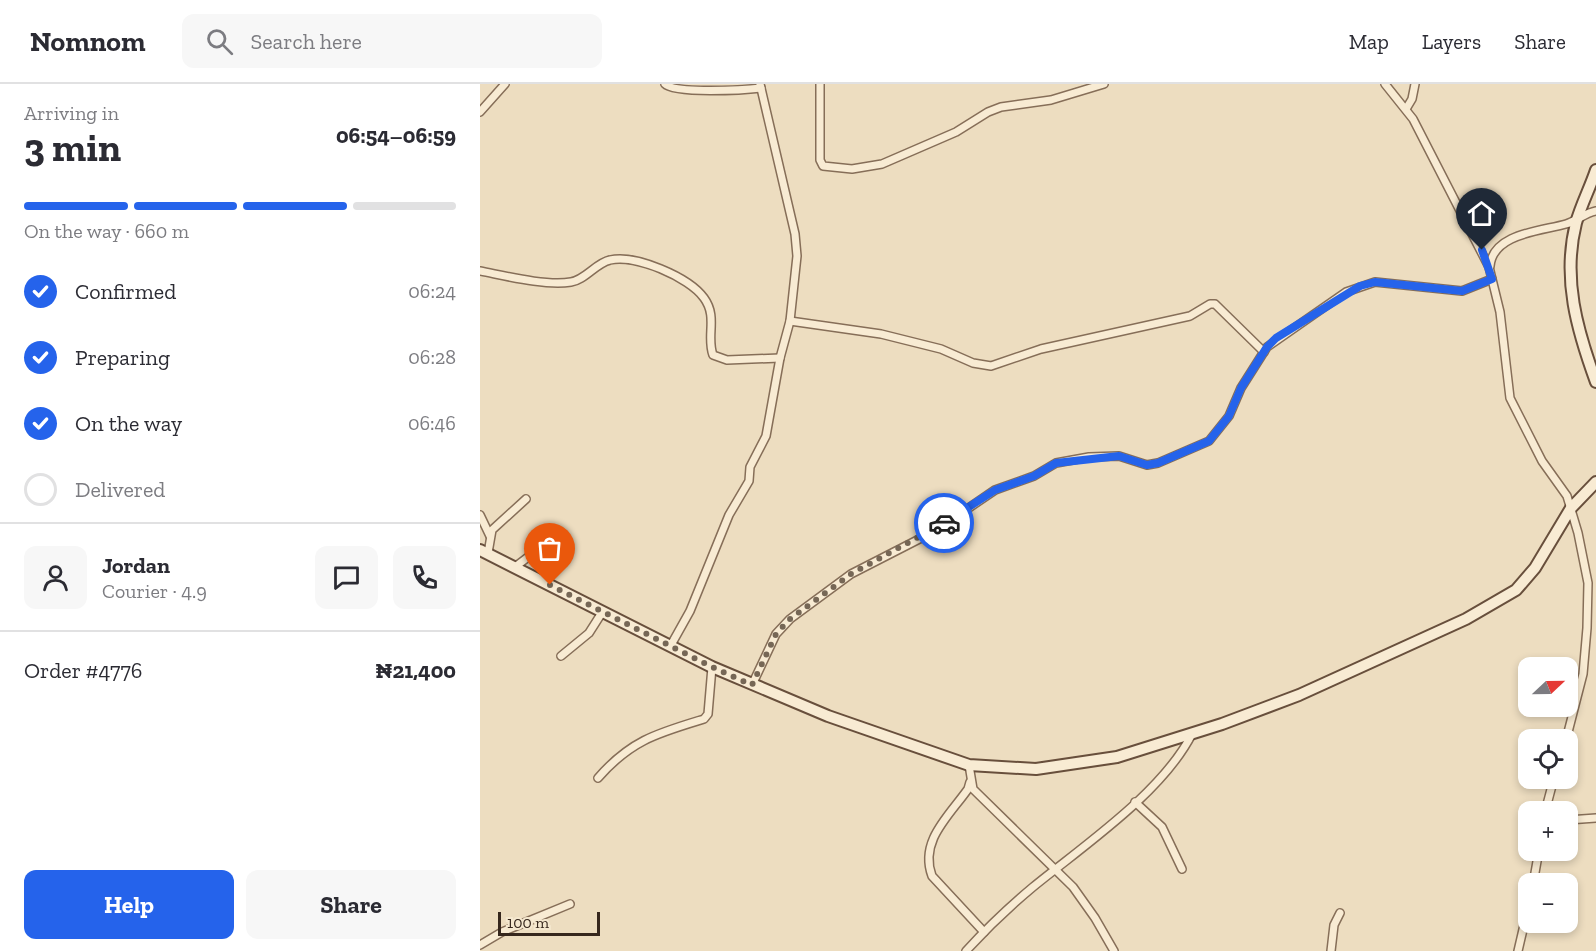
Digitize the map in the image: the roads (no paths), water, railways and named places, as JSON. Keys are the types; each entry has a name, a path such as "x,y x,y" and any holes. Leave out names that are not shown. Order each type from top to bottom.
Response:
{"main road":[{"path":"1596,170 1577,220 1570,265 1572,298 1596,382"},
{"path":"484,551 712,667 828,716 969,765 1036,769 1117,757 1192,734 1299,695 1496,604 1516,590 1535,567 1571,508 1592,491 1596,482"}],"street":[{"path":"480,112 505,84"},
{"path":"665,84 674,89 714,91 760,86 795,234 797,256 790,321 780,358 766,436 750,467 749,482 729,515 690,611 671,645"},
{"path":"820,84 820,160 823,166 835,169 867,168 882,164 956,132 988,112 1001,107 1052,100 1104,84"},
{"path":"1385,84 1406,109 1466,218 1490,267 1500,312 1510,398 1523,429 1567,496 1571,508 1588,584 1588,602 1583,674 1569,729"},
{"path":"1406,109 1412,99 1415,84"},
{"path":"1490,267 1493,252 1505,243 1530,232 1577,220 1596,211"},
{"path":"480,271 518,278 572,282 608,260 628,258 681,278 705,298 713,319 710,348 713,355 727,360 780,358"},
{"path":"752,685 776,634 790,619 851,574 934,531 995,490 1034,476 1056,463 1119,456 1147,465 1158,463 1209,441 1229,416 1241,388 1264,352 1276,338 1360,286 1375,282 1462,291 1492,279"},
{"path":"790,321 880,334 941,349 973,363 991,366 1041,349 1190,316 1210,304 1215,304 1264,352"},
{"path":"484,551 496,525 526,499"},
{"path":"480,515 490,536"},
{"path":"515,567 557,535"},
{"path":"561,656 589,633 603,611"},
{"path":"598,778 609,765 646,737 704,719 708,714 712,667"},
{"path":"966,951 1034,885 1056,870 1135,802 1184,749 1192,734"},
{"path":"969,765 968,789 937,830 932,841 928,865 932,876 984,932"},
{"path":"970,782 980,797 1073,887 1095,918 1114,951"},
{"path":"1135,802 1162,827 1182,869"},
{"path":"1578,819 1596,818"},
{"path":"480,945 502,932 570,904"},
{"path":"1331,951 1334,925 1340,913"},
{"path":"1518,951 1522,933"}]}
